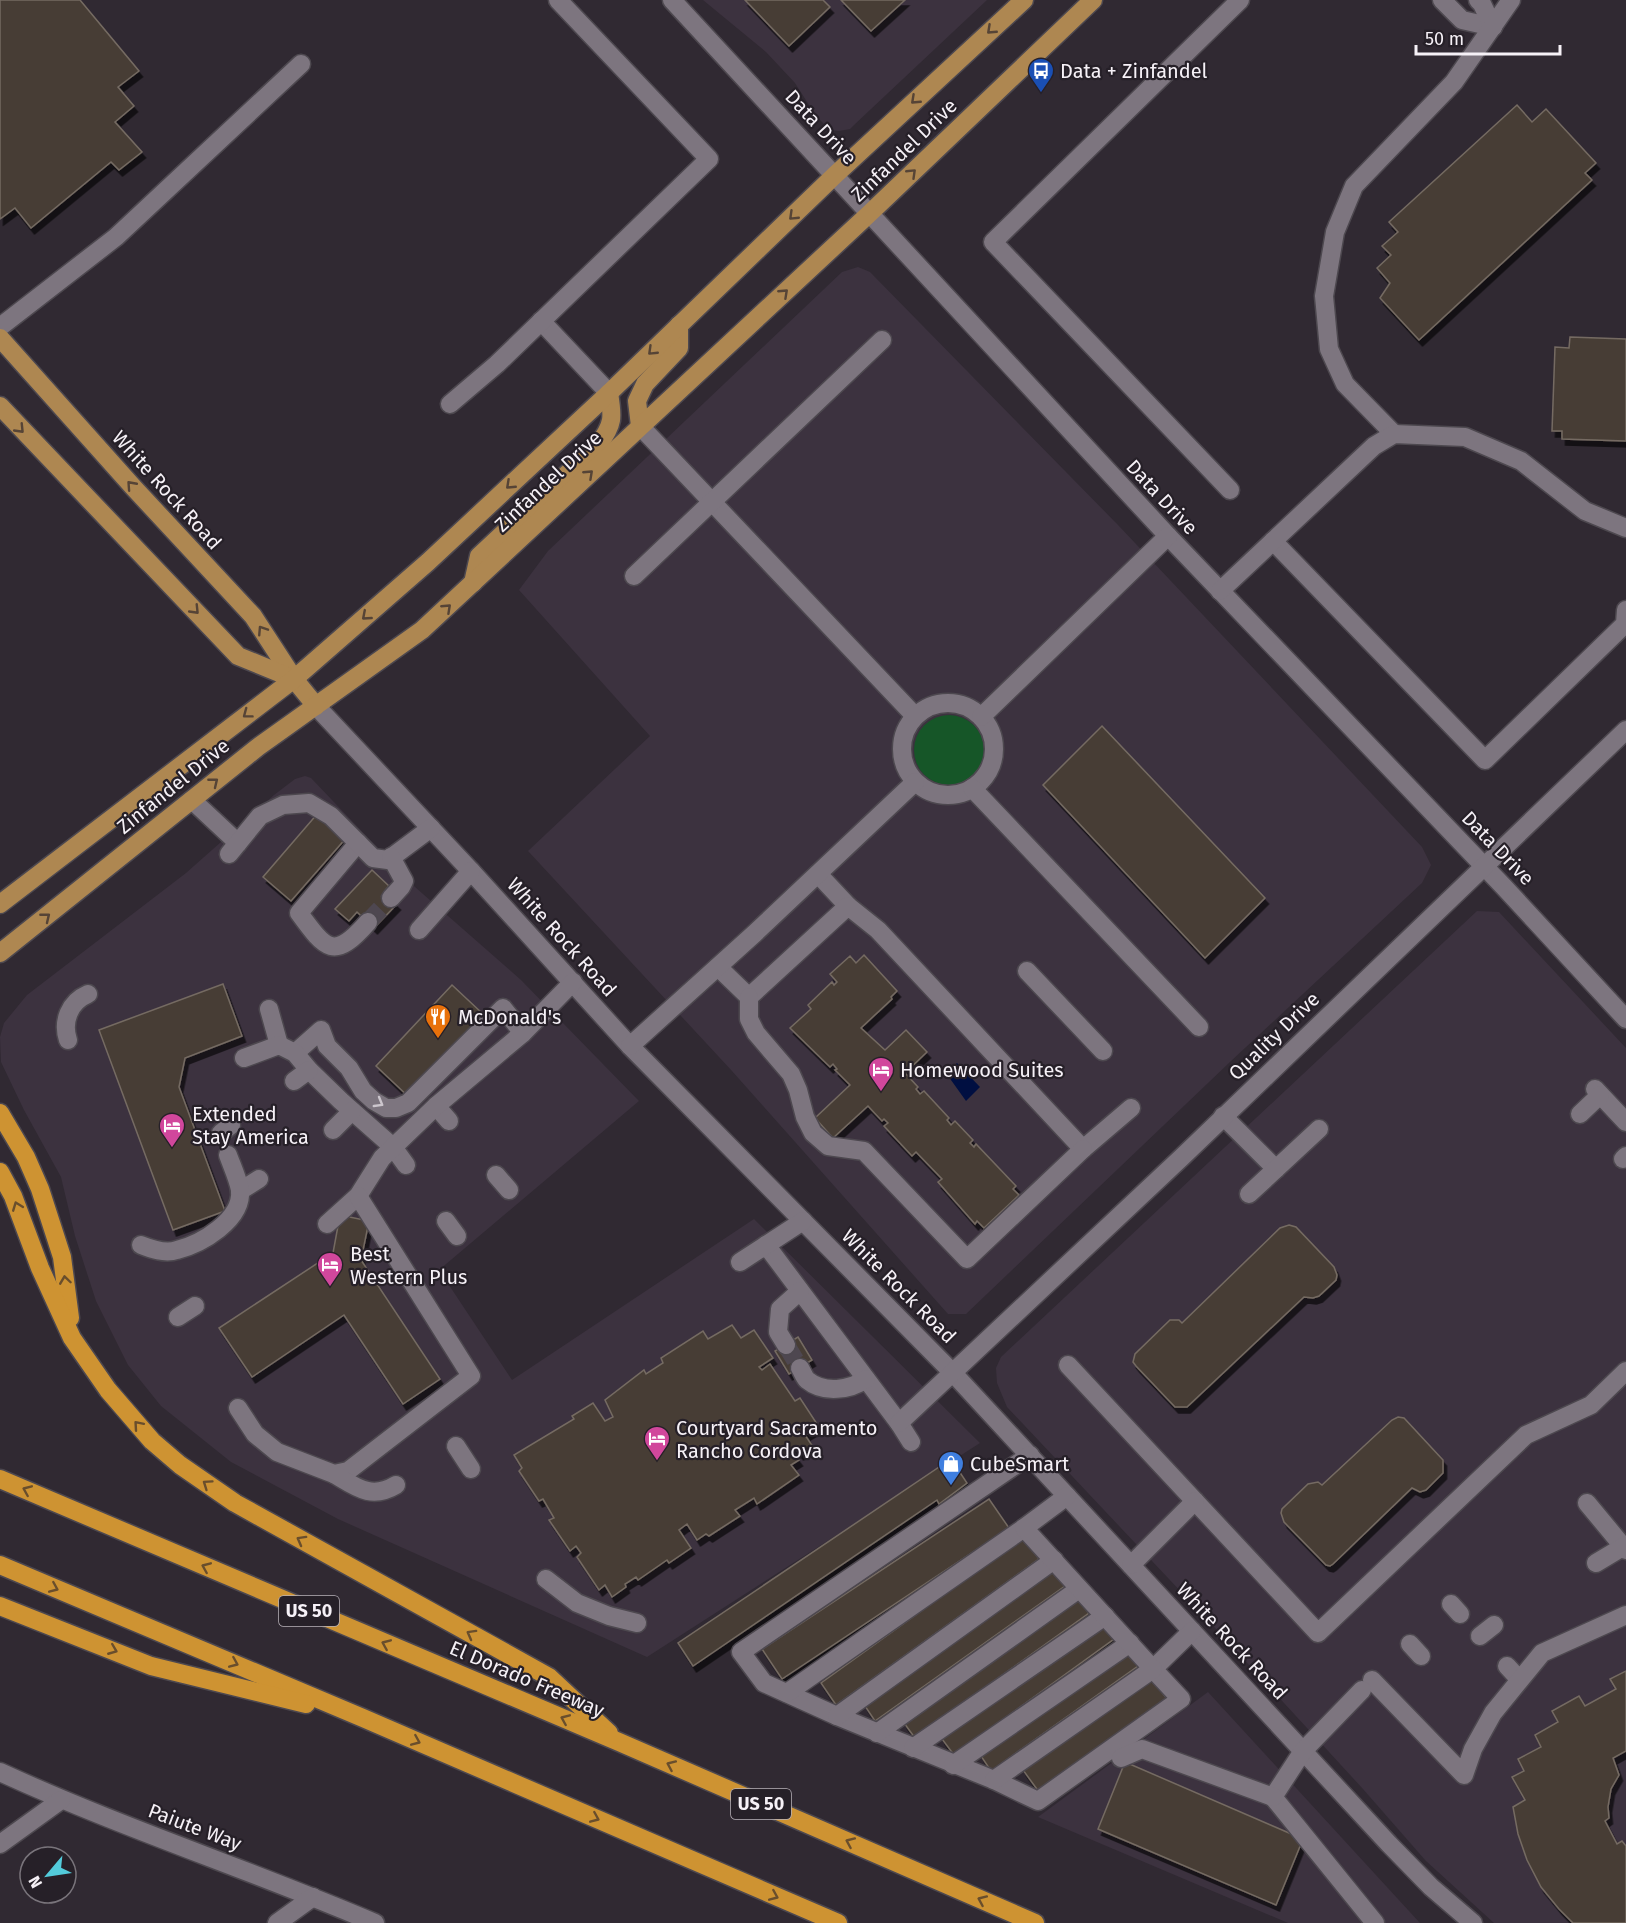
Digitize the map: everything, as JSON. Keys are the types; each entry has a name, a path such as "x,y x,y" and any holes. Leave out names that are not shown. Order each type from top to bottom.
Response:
{"highway":[{"path":"0,1113 26,1157 40,1190 62,1257 72,1338"},
{"path":"0,1172 13,1196 40,1268 72,1338 108,1390 152,1441 180,1465 235,1503 549,1677 619,1742"},
{"name":"El Dorado Freeway","path":"0,1479 619,1742 1035,1923"},
{"path":"0,1565 363,1718 838,1923"},
{"path":"0,1605 151,1666 363,1718"}],"main road":[{"name":"Zinfandel Drive","path":"0,904 294,679 428,562 1024,0"},
{"name":"Zinfandel Drive","path":"0,953 258,747 422,630 870,213 1093,0"},
{"path":"640,426 637,401 645,384 679,348 679,325"},
{"name":"White Rock Road","path":"0,338 134,488 253,616 294,679 316,706"},
{"path":"473,583 479,556 598,445 609,430 612,416 609,393"},
{"name":"White Rock Road","path":"0,406 238,656 294,679"}],"street":[{"path":"450,404 497,364 709,159 558,0"},
{"name":"Data Drive","path":"672,0 1168,536 1485,867 1626,1019"},
{"path":"1230,490 993,242 1240,0"},
{"path":"1442,0 1462,20 1493,27"},
{"path":"1478,0 1493,27"},
{"path":"1394,434 1345,384 1329,349 1324,296 1335,232 1354,186 1454,81 1511,0"},
{"path":"0,327 116,237 301,64"},
{"path":"541,321 609,393"},
{"path":"634,576 882,340"},
{"path":"640,426 915,716"},
{"path":"1220,591 1374,446 1394,434 1465,437 1521,461 1585,511 1626,528"},
{"path":"981,717 1168,536"},
{"path":"1273,541 1485,760 1625,624 1626,610"},
{"path":"948,703 966,707 981,717 991,732 994,750 991,767 981,782 966,792 948,796 930,792 915,782 905,767 902,749 905,731 915,716 930,706 948,703"},
{"name":"White Rock Road","path":"316,706 630,1046 953,1373 1424,1880 1473,1923"},
{"name":"Quality Drive","path":"899,1423 1485,867 1626,730"},
{"path":"630,1046 718,967 915,782"},
{"path":"972,788 1199,1027"},
{"path":"192,800 234,848 260,816 283,805 309,803 331,816 373,858 388,860 430,828"},
{"path":"358,843 299,913 316,937 334,948 344,946 368,922"},
{"path":"391,857 404,881 391,898"},
{"path":"419,930 471,872"},
{"path":"818,874 848,906 878,930 1083,1149"},
{"path":"749,997 848,906"},
{"path":"718,967 749,997 749,1019 756,1033 791,1074 805,1117 813,1133 828,1146 864,1151 967,1259 1083,1149 1131,1108"},
{"path":"1027,971 1103,1051"},
{"path":"327,1224 358,1196 382,1158 436,1106 523,1033 573,982"},
{"path":"68,1040 64,1028 70,1009 79,997 88,994"},
{"path":"244,1058 287,1049 321,1030 327,1046 341,1060 363,1091 386,1108 396,1108 408,1103 503,1008 523,1033"},
{"path":"268,1009 287,1049 393,1148 406,1165"},
{"path":"294,1081 309,1070"},
{"path":"1580,1114 1598,1092 1625,1118"},
{"path":"436,1106 449,1121"},
{"path":"333,1130 352,1111"},
{"path":"1223,1116 1276,1169"},
{"path":"1250,1194 1319,1129"},
{"path":"141,1245 154,1251 176,1251 216,1232 229,1220 236,1210 240,1191 228,1155"},
{"path":"496,1175 510,1190"},
{"path":"240,1191 259,1179"},
{"path":"334,1474 348,1472 471,1376 358,1196"},
{"path":"446,1221 457,1236"},
{"path":"741,1262 803,1221"},
{"path":"766,1245 911,1442"},
{"path":"786,1345 778,1332 780,1309 800,1291"},
{"path":"178,1317 195,1306"},
{"path":"1068,1365 1318,1633 1526,1435 1590,1405 1626,1371"},
{"path":"800,1368 807,1380 832,1389 855,1386 866,1379"},
{"path":"238,1408 255,1434 277,1452 334,1474 363,1491 385,1492 396,1485"},
{"path":"456,1446 471,1469"},
{"path":"1024,1528 1181,1699 1038,1801 994,1780 877,1733 764,1683 741,1652 1029,1455"},
{"path":"787,1693 1067,1496"},
{"path":"1131,1565 1195,1501"},
{"path":"1587,1503 1625,1548 1596,1563"},
{"path":"837,1716 1054,1560"},
{"path":"546,1579 577,1603 609,1616 637,1623"},
{"path":"877,1733 1079,1588"},
{"path":"1273,1797 1303,1751 1367,1685 1464,1775 1483,1720 1542,1653 1626,1615"},
{"path":"913,1748 1105,1616"},
{"path":"994,1780 1153,1669 1192,1631"},
{"path":"953,1765 1130,1642"},
{"path":"1507,1666 1520,1679"},
{"path":"1121,1758 1142,1749 1273,1797 1375,1923"},
{"name":"Paiute Way","path":"0,1772 61,1800 314,1897 375,1923"},
{"path":"0,1844 61,1800"},
{"path":"277,1923 314,1897"}],"shaded area":[{"path":"703,0 987,0 850,129 839,131 830,130 816,116 795,83 766,52"},
{"path":"858,267 870,272 1118,525 1422,847 1431,865 1422,883 966,1314 948,1314 732,1071 528,851 650,736 519,590 548,551 842,272"},
{"path":"305,776 311,778 415,887 521,980 639,1101 439,1270 512,1380 754,1219 980,1443 647,1657 338,1519 231,1462 161,1406 128,1365 96,1301 75,1236 61,1177 24,1110 1,1062 0,1037 4,1023 27,995 186,873 274,795 295,779"},
{"path":"1477,911 1499,912 1626,1048 1626,1923 1494,1923 1426,1861 1217,1630 1007,1407 997,1383 996,1368 1001,1357"},
{"path":"957,1063 980,1087 966,1101 946,1073"},
{"path":"1208,1692 1420,1923 1288,1923 1038,1817"}],"green space":[{"path":"949,715 962,718 974,725 981,737 984,750 981,763 974,775 962,782 949,785 936,782 924,775 917,763 914,750 917,737 924,725 936,718"}],"building":[{"path":"0,0 80,0 139,71 118,87 134,106 115,122 142,152 119,170 111,162 31,228 15,208 0,219"},
{"path":"745,0 823,0 830,7 789,46"},
{"path":"841,0 905,0 871,31"},
{"path":"1517,105 1532,122 1546,109 1596,163 1585,173 1592,180 1419,340 1380,298 1390,283 1377,268 1391,255 1382,246 1398,232 1389,222"},
{"path":"1570,337 1626,339 1626,441 1562,439 1562,431 1552,431 1555,347 1569,348"},
{"path":"1102,726 1265,898 1205,958 1043,785"},
{"path":"318,813 347,837 291,901 263,877"},
{"path":"372,870 389,886 384,892 397,904 374,928 357,912 349,921 335,909"},
{"name":"Homewood Suites","path":"864,955 897,991 891,997 892,999 861,1028 885,1050 906,1030 927,1052 905,1073 918,1087 916,1089 920,1094 924,1091 949,1118 947,1120 951,1125 955,1121 973,1140 970,1143 974,1147 976,1144 1016,1186 1013,1189 1019,1195 984,1228 977,1221 975,1224 938,1182 942,1179 916,1152 912,1156 884,1126 888,1123 884,1119 882,1121 868,1106 833,1138 815,1118 850,1085 835,1070 837,1069 833,1064 830,1067 790,1028 811,1009 808,1005 832,982 834,985 837,982 830,974 850,956 856,963"},
{"name":"Extended Stay America","path":"223,984 242,1036 185,1058 179,1087 225,1211 173,1230 99,1030"},
{"path":"452,985 483,1014 411,1099 376,1066"},
{"name":"Best Western Plus","path":"340,1215 369,1221 361,1260 440,1379 403,1404 344,1315 252,1377 219,1328 333,1253"},
{"path":"1289,1225 1296,1227 1334,1267 1336,1280 1319,1296 1304,1297 1187,1407 1175,1407 1136,1366 1133,1362 1135,1354 1170,1320 1179,1320 1182,1323 1280,1228"},
{"name":"Courtyard Sacramento Rancho Cordova","path":"732,1325 741,1338 754,1330 773,1358 759,1367 762,1370 770,1364 795,1401 800,1398 819,1427 805,1435 813,1447 800,1454 796,1449 792,1451 799,1460 791,1465 799,1475 757,1504 754,1498 735,1510 740,1516 709,1536 706,1534 697,1540 687,1524 679,1530 691,1548 669,1563 667,1560 638,1580 636,1577 612,1597 605,1585 599,1590 577,1557 581,1553 576,1546 570,1551 549,1520 554,1518 543,1499 539,1501 519,1471 522,1468 514,1455 574,1419 572,1416 593,1403 605,1421 613,1417 605,1400 644,1370 646,1374 663,1363 661,1358 703,1331 708,1339"},
{"path":"798,1337 812,1360 789,1374 775,1351"},
{"path":"1398,1417 1404,1418 1443,1460 1443,1473 1426,1490 1420,1492 1412,1488 1333,1564 1326,1565 1284,1522 1282,1509 1308,1484 1318,1482 1322,1485"},
{"path":"951,1459 967,1483 939,1504 937,1500 693,1666 678,1643"},
{"path":"989,1499 1009,1528 782,1679 762,1649"},
{"path":"1024,1537 1039,1559 836,1705 821,1683"},
{"path":"1054,1571 1065,1586 875,1721 865,1706"},
{"path":"1078,1598 1089,1613 915,1738 904,1723"},
{"path":"1103,1625 1114,1639 954,1755 942,1739"},
{"path":"1127,1651 1138,1666 991,1771 981,1756"},
{"path":"1626,1671 1626,1751 1613,1758 1619,1775 1611,1789 1609,1818 1605,1821 1617,1844 1622,1841 1626,1846 1626,1923 1573,1923 1541,1887 1527,1860 1518,1834 1513,1807 1525,1800 1512,1777 1524,1771 1518,1759 1541,1747 1535,1735 1558,1722 1552,1711 1579,1696 1585,1706 1616,1689 1610,1679"},
{"path":"1151,1678 1168,1700 1039,1792 1023,1770"},
{"path":"1125,1762 1303,1839 1276,1905 1098,1829"}],"tunnel":[{"path":"368,922 391,898"},
{"path":"786,1345 800,1368"}],"place":[{"name":"Data + Zinfandel","path":"1041,94"},
{"name":"McDonald's","path":"438,1040"},
{"name":"Homewood Suites","path":"881,1093"},
{"name":"Extended Stay America","path":"172,1149"},
{"name":"Best Western Plus","path":"330,1288"},
{"name":"Courtyard Sacramento Rancho Cordova","path":"657,1462"},
{"name":"CubeSmart","path":"951,1487"}]}
